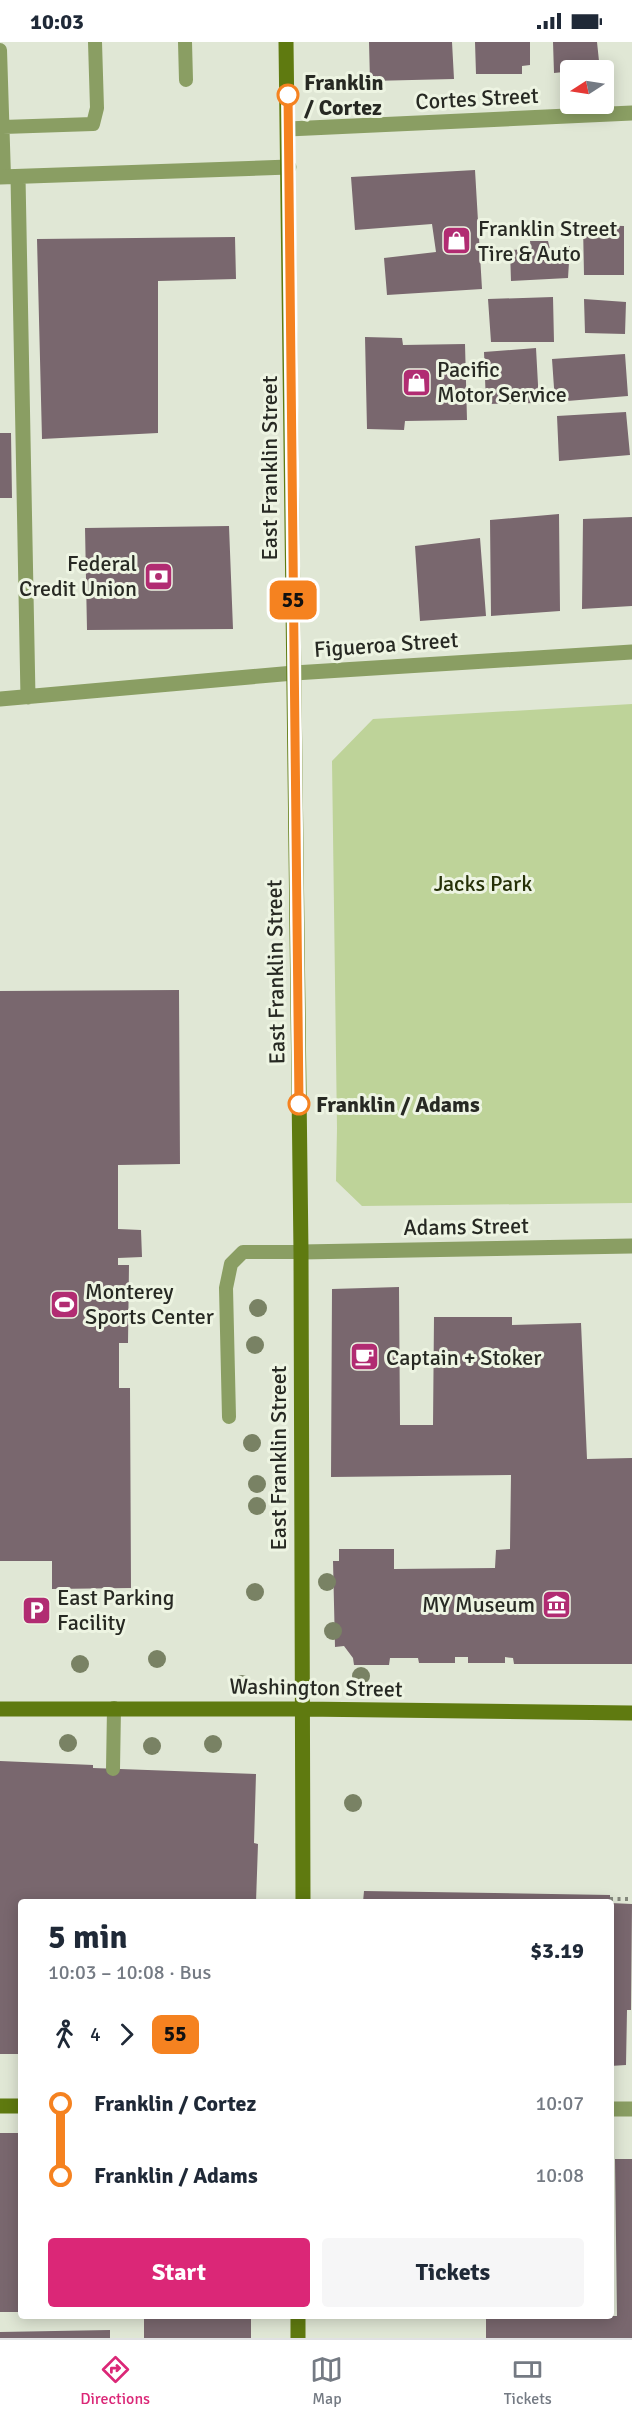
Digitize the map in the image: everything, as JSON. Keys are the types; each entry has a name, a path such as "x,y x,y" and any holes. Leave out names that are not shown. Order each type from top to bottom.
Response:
{"street":[{"name":"East Franklin Street","path":"286,42 301,1252 303,1899"},
{"name":"Cortes Street","path":"288,129 632,113"},
{"path":"28,698 7,177 289,167"},
{"name":"Figueroa Street","path":"0,699 294,673 632,652"},
{"name":"Adams Street","path":"301,1252 632,1246"},
{"name":"Washington Street","path":"0,1709 302,1709 632,1713"},
{"path":"0,2106 18,2106"},
{"path":"614,2109 632,2109"},
{"path":"298,2319 298,2338"}],"lane":[{"path":"3,127 93,124 97,108 95,42"},
{"path":"185,42 186,80"},
{"path":"0,50 7,177"},
{"path":"229,1417 226,1288 231,1264 243,1251 301,1252"},
{"path":"113,1769 114,1708"}],"path":[{"path":"610,1899 632,1899"}],"green space":[{"name":"Jacks Park","path":"632,704 632,1203 362,1206 336,1181 332,761 373,719"}],"building":[{"path":"369,42 452,42 454,79 370,81"},
{"path":"475,42 530,42 530,65 522,66 522,74 476,74"},
{"path":"553,42 597,42 599,60 560,60 560,72 554,73"},
{"name":"Franklin Street Tire & Auto","path":"475,170 482,289 387,295 384,258 436,252 432,224 355,230 351,177"},
{"path":"583,225 624,226 624,275 584,275"},
{"path":"235,237 236,279 158,281 158,433 42,439 37,239"},
{"path":"530,241 548,241 550,249 570,246 568,278 511,281 510,250 531,249"},
{"path":"553,297 554,342 491,342 488,299"},
{"path":"584,299 626,302 625,334 585,333"},
{"name":"Pacific Motor Service","path":"365,337 402,338 403,345 465,344 467,420 405,421 404,430 367,429"},
{"path":"536,348 539,403 486,404 484,352"},
{"path":"625,354 628,396 555,402 552,359"},
{"path":"626,412 630,455 559,461 557,416"},
{"path":"0,433 11,433 12,498 0,498"},
{"path":"559,514 560,611 491,616 490,520"},
{"path":"632,517 632,606 582,609 583,519"},
{"name":"Federal Credit Union","path":"229,526 233,629 87,630 85,528"},
{"path":"480,538 486,616 420,621 415,546"},
{"name":"Monterey Sports Center","path":"179,990 180,1164 118,1165 118,1229 141,1230 142,1257 118,1258 118,1265 129,1265 128,1343 119,1343 119,1388 130,1388 131,1588 52,1589 52,1561 0,1561 0,991"},
{"path":"399,1287 400,1425 433,1425 434,1317 512,1317 512,1325 581,1323 587,1459 632,1458 632,1664 514,1664 513,1658 505,1657 505,1663 468,1663 468,1657 455,1657 455,1663 419,1663 418,1658 390,1658 389,1665 354,1665 353,1658 344,1646 335,1647 333,1561 339,1561 339,1549 394,1549 394,1569 495,1568 496,1550 510,1549 511,1475 331,1477 332,1289"},
{"path":"0,1761 93,1765 93,1768 256,1774 254,1843 258,1844 256,1899 18,1899 18,2054 0,2054"},
{"path":"364,1891 610,1895 610,1899 363,1899"},
{"path":"614,1903 632,1904 631,2010 627,2010 626,2065 614,2066"},
{"path":"0,2133 18,2133 18,2312 0,2312"},
{"path":"615,2159 632,2159 632,2338 486,2338 486,2319 614,2319 614,2316 617,2316"},
{"path":"144,2319 251,2319 251,2338 144,2338"},
{"path":"110,2330 110,2338 0,2338 0,2332"}],"bus line":[{"name":"55","path":"288,95 299,1104"}],"place":[{"name":"Franklin / Cortez","path":"288,95"},
{"name":"Franklin Street Tire & Auto","path":"457,241"},
{"name":"Pacific Motor Service","path":"416,382"},
{"name":"Federal Credit Union","path":"158,576"},
{"name":"Franklin / Adams","path":"299,1104"},
{"name":"Monterey Sports Center","path":"64,1304"},
{"name":"Captain + Stoker","path":"365,1357"},
{"name":"MY Museum","path":"556,1604"},
{"name":"East Parking Facility","path":"36,1610"}]}
